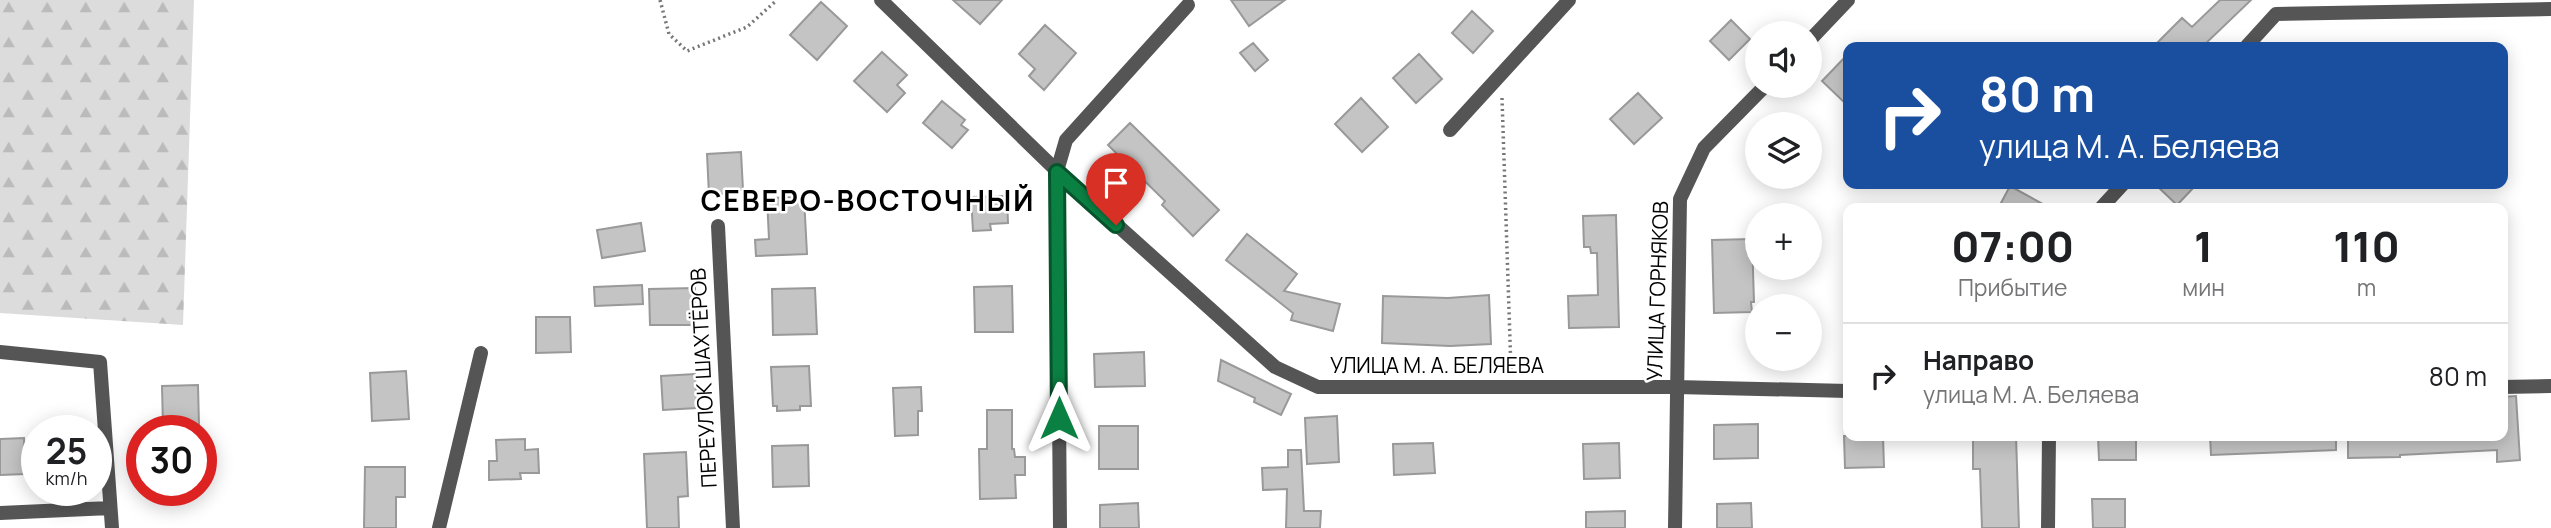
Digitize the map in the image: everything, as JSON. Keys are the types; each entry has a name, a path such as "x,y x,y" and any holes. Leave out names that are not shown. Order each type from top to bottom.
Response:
{"street":[{"name":"УЛИЦА М. А. БЕЛЯЕВА","path":"881,0 1057,172 1275,367 1318,387 1676,387 1843,391"},
{"path":"1450,130 1569,0"},
{"path":"1822,27 1848,0"},
{"path":"1060,528 1057,172 1066,140 1188,5"},
{"path":"2251,42 2276,14 2551,9"},
{"name":"УЛИЦА ГОРНЯКОВ","path":"1675,528 1680,199 1704,148 1753,98"},
{"path":"2106,203 2118,189"},
{"name":"ПЕРЕУЛОК ШАХТЁРОВ","path":"718,226 733,528"},
{"path":"0,352 100,362 112,528"},
{"path":"439,528 481,353"},
{"path":"2508,387 2551,386"},
{"path":"2048,528 2049,441"},
{"path":"0,513 110,509"}],"path":[{"path":"660,0 669,34 687,51 747,27 777,0"},
{"path":"1501,74 1512,387"}],"green space":[{"path":"0,0 194,0 183,325 0,313"}],"building":[{"path":"953,0 1002,0 980,24"},
{"path":"1231,0 1285,0 1249,26"},
{"path":"2220,0 2251,0 2207,42 2158,42 2182,18 2192,27"},
{"path":"821,2 847,26 817,60 790,35"},
{"path":"1472,11 1493,31 1473,53 1452,33"},
{"path":"1731,20 1745,34 1745,44 1729,60 1710,41"},
{"path":"1045,25 1076,53 1044,90 1029,76 1035,69 1019,54"},
{"path":"1253,43 1268,60 1255,71 1240,53"},
{"path":"882,52 907,75 897,85 905,93 887,112 854,81"},
{"path":"1419,54 1442,79 1416,103 1393,78"},
{"path":"1843,59 1843,101 1822,81"},
{"path":"1638,93 1662,118 1634,144 1610,119"},
{"path":"1361,98 1388,127 1362,152 1335,124"},
{"path":"942,101 965,120 961,125 968,130 952,148 923,123"},
{"path":"1130,123 1219,210 1193,236 1162,205 1165,201 1108,145"},
{"path":"741,152 743,190 709,195 707,154"},
{"path":"2008,189 2015,189 2041,203 2001,203"},
{"path":"2160,189 2192,189 2179,203 2175,203"},
{"path":"1007,196 1008,223 990,224 991,230 973,231 971,197"},
{"path":"804,197 807,254 756,256 755,240 769,239 767,198"},
{"path":"1616,215 1619,327 1569,328 1568,296 1598,295 1597,253 1591,253 1590,247 1584,247 1583,216"},
{"path":"641,223 645,251 602,258 597,230"},
{"path":"1247,234 1297,274 1284,291 1340,304 1333,331 1291,320 1293,313 1226,260"},
{"path":"1745,239 1745,280 1753,280 1754,294 1745,294 1745,312 1714,313 1712,240"},
{"path":"642,285 643,304 595,306 594,287"},
{"path":"1012,286 1013,332 975,332 974,287"},
{"path":"695,288 695,325 650,325 649,289"},
{"path":"815,288 817,334 773,335 772,289"},
{"path":"1489,295 1491,344 1450,346 1382,343 1383,296 1448,298"},
{"path":"536,317 570,317 571,352 536,353"},
{"path":"1144,352 1145,386 1095,387 1094,354"},
{"path":"1221,360 1291,394 1281,415 1254,402 1255,398 1218,381"},
{"path":"809,366 811,406 800,406 800,410 777,411 777,406 773,406 771,367"},
{"path":"406,371 409,419 372,421 370,373"},
{"path":"695,374 697,408 663,410 661,376"},
{"path":"198,385 199,415 163,415 162,386"},
{"path":"921,387 922,411 918,411 918,435 895,436 893,388"},
{"path":"2516,396 2520,460 2497,462 2497,450 2348,458 2348,441 2508,441 2508,397"},
{"path":"987,410 1012,410 1012,449 1015,457 1025,457 1025,475 1015,475 1016,498 980,499 979,449 987,449"},
{"path":"1337,416 1339,462 1307,464 1305,418"},
{"path":"1758,424 1758,458 1714,459 1714,425"},
{"path":"1099,426 1138,426 1138,469 1099,469"},
{"path":"21,438 21,474 0,475 0,439"},
{"path":"525,439 525,450 538,449 539,473 520,473 521,479 489,480 489,461 497,461 496,440"},
{"path":"1844,441 1883,441 1884,467 1845,468"},
{"path":"1973,441 2016,441 2019,528 1982,528 1980,469 1973,469"},
{"path":"2098,441 2136,441 2136,460 2099,460"},
{"path":"2210,441 2336,441 2336,450 2211,455"},
{"path":"1433,443 1435,473 1394,475 1393,444"},
{"path":"1619,443 1620,478 1584,479 1583,444"},
{"path":"808,445 809,486 773,487 772,446"},
{"path":"1288,450 1301,450 1304,511 1321,511 1320,528 1286,528 1287,489 1263,490 1262,468 1288,467"},
{"path":"686,452 688,496 678,497 679,528 647,528 644,454"},
{"path":"365,467 405,467 405,497 396,497 396,528 364,528"},
{"path":"2092,499 2125,499 2125,528 2093,528"},
{"path":"1138,503 1139,528 1100,528 1100,505"},
{"path":"1751,503 1752,528 1717,528 1717,504"},
{"path":"1625,511 1625,528 1586,528 1586,512"}],"district":[{"name":"СЕВЕРО-ВОСТОЧНЫЙ","path":"868,201"}],"route":[{"path":"1059,418 1057,172 1116,225"}]}
